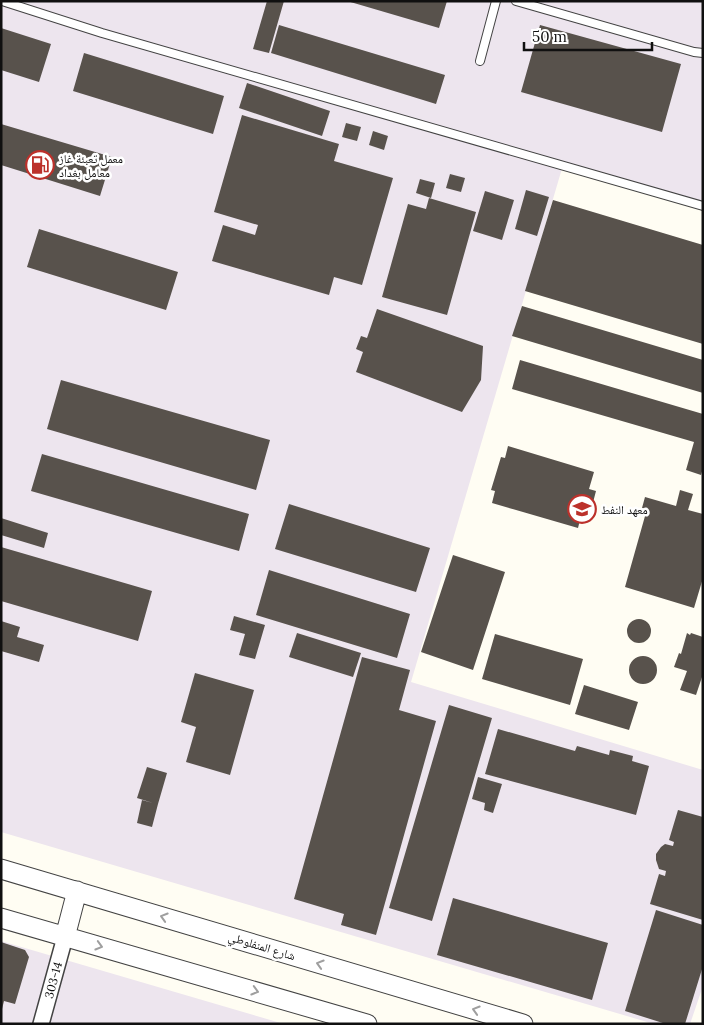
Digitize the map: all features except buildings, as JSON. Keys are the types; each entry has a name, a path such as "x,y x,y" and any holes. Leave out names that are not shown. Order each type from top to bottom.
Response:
{"street":[{"name":"شارع المنفلوطي","path":"1,869 523,1024"},
{"path":"65,936 77,891"},
{"path":"1,918 367,1024"},
{"name":"303-14","path":"41,1024 65,936"}],"lane":[{"path":"2,1 102,33 703,206"},
{"path":"480,61 496,1"},
{"path":"516,1 703,53"}],"shaded area":[{"path":"1,1 703,1 703,207 563,165 411,682 703,770 703,986 690,1024 654,1024 1,832"},
{"path":"1,941 284,1024 1,1024"}],"place":[{"name":"معمل تعبئة غاز معامل بغداد","path":"40,165"},
{"name":"معهد النفط","path":"582,509"}]}
